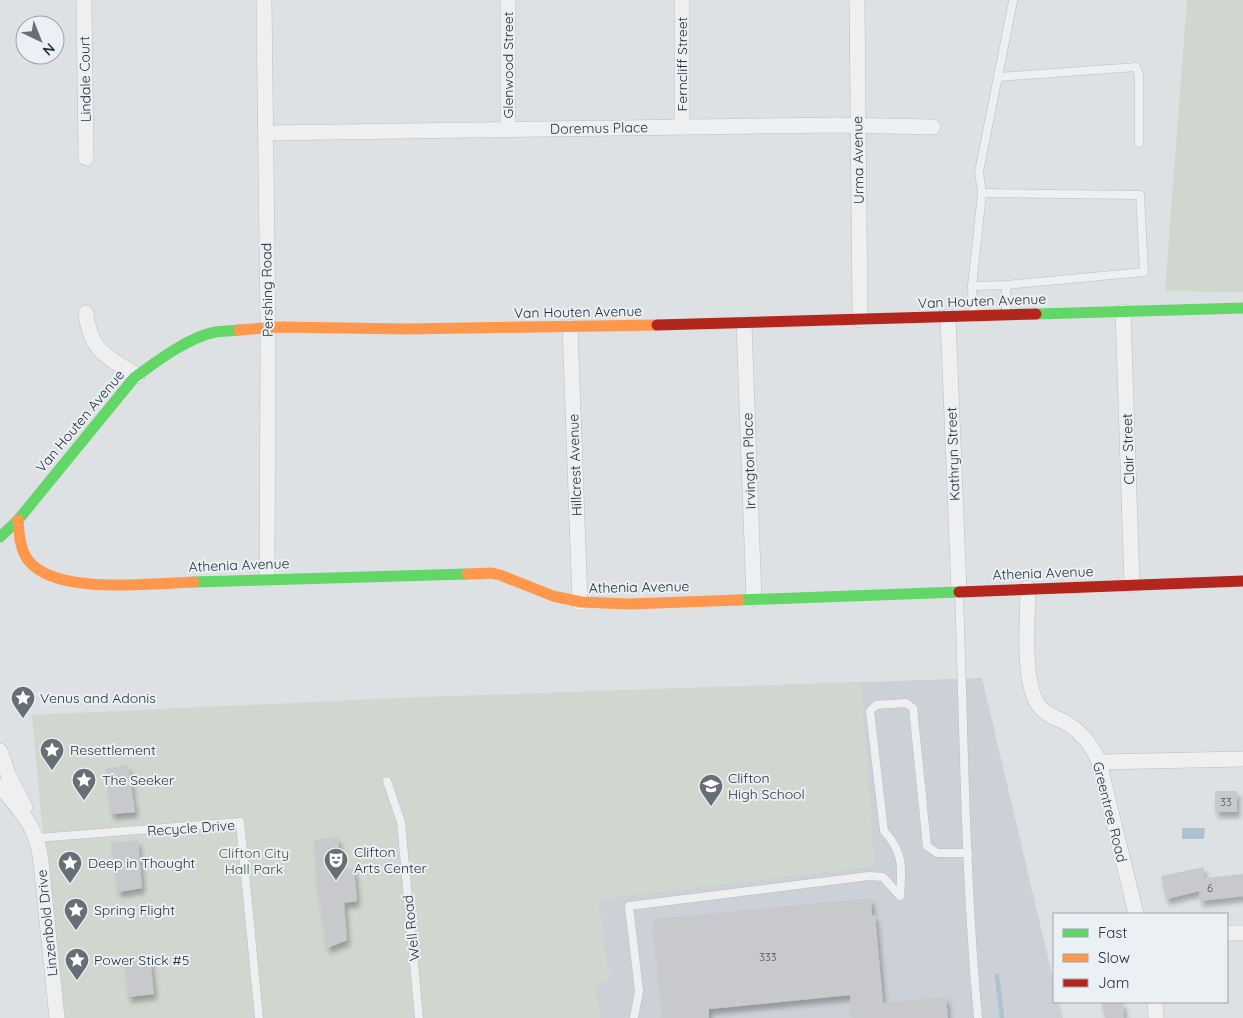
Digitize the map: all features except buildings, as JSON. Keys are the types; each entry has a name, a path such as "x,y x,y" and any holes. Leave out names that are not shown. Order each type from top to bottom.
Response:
{"main road":[{"name":"Van Houten Avenue","path":"0,537 18,520 138,376 154,363 196,338 216,332 268,328 406,330 744,323 1243,308"},
{"name":"Athenia Avenue","path":"18,520 23,550 34,567 59,580 75,584 492,573 505,575 552,595 580,603 629,604 1028,588 1243,582"}],"street":[{"name":"Lindale Court","path":"84,0 86,158"},
{"name":"Pershing Road","path":"264,0 268,328 267,579"},
{"name":"Glenwood Street","path":"508,0 508,130"},
{"name":"Ferncliff Street","path":"682,0 682,127"},
{"name":"Urma Avenue","path":"857,0 860,320"},
{"name":"Doremus Place","path":"266,133 858,125 933,127"},
{"name":"Clair Street","path":"1123,312 1132,585"},
{"path":"86,313 92,341 101,353 138,376"},
{"name":"Kathryn Street","path":"948,318 958,591"},
{"name":"Irvington Place","path":"744,323 754,599"},
{"name":"Hillcrest Avenue","path":"570,327 580,603"},
{"name":"Greentree Road","path":"1028,588 1028,670 1030,685 1036,703 1044,711 1069,724 1094,750 1136,913"},
{"name":"Linzenbold Drive","path":"0,751 8,774 23,800 35,834 41,862 58,1018"},
{"path":"1098,762 1243,759"},
{"name":"Linzenbold Drive","path":"0,786 25,815 35,834"},
{"path":"1228,932 1243,932"},
{"path":"1155,1003 1156,1018"}],"lane":[{"path":"973,317 972,286 982,193 979,172 1013,2"},
{"path":"998,77 1136,67 1138,75 1139,143"},
{"path":"972,286 1006,285 1144,272 1140,195 982,193"},
{"path":"1006,285 1006,316"},
{"path":"958,591 968,853 978,1018"},
{"path":"634,1018 639,991 629,906 869,876 883,877 900,896 902,867 900,855 884,832 870,711 876,705 906,703 913,708 927,846 936,853 968,853"},
{"name":"Well Road","path":"387,781 401,822 419,1018"},
{"name":"Recycle Drive","path":"35,834 240,822 258,1018"}],"shaded area":[{"name":"Clifton High School","path":"982,678 1053,979 1053,1003 1059,1003 1063,1018 432,1018 399,698"}],"green space":[{"path":"1187,0 1243,0 1243,292 1165,291"},
{"name":"Clifton City Hall Park","path":"861,682 875,866 598,900 610,981 595,984 601,1018 65,1018 42,825 32,715 399,698"}],"water":[{"path":"1182,828 1205,828 1204,839 1182,839"}],"waterway":[{"path":"997,976 1002,1018"}],"traffic: fast":[{"path":"1036,314 1243,308"},
{"path":"0,537 18,520 134,378 152,364 194,339 215,332 239,330"},
{"path":"194,582 467,574"},
{"path":"739,600 959,592"}],"traffic: slow":[{"path":"239,330 278,327 406,329 657,325"},
{"path":"18,520 19,536 25,556 41,571 60,579 106,585 194,582"},
{"path":"467,574 492,573 553,596 581,602 629,604 739,600"}],"traffic: jam":[{"path":"657,325 1036,314"},
{"path":"959,592 1243,581"}],"place":[{"name":"Venus and Adonis","path":"23,719"},
{"name":"Resettlement","path":"52,771"},
{"name":"The Seeker","path":"84,801"},
{"name":"Clifton High School","path":"711,807"},
{"name":"Clifton Arts Center","path":"336,881"},
{"name":"Deep in Thought","path":"70,884"},
{"name":"Spring Flight","path":"76,931"},
{"name":"Power Stick #5","path":"77,981"}]}
